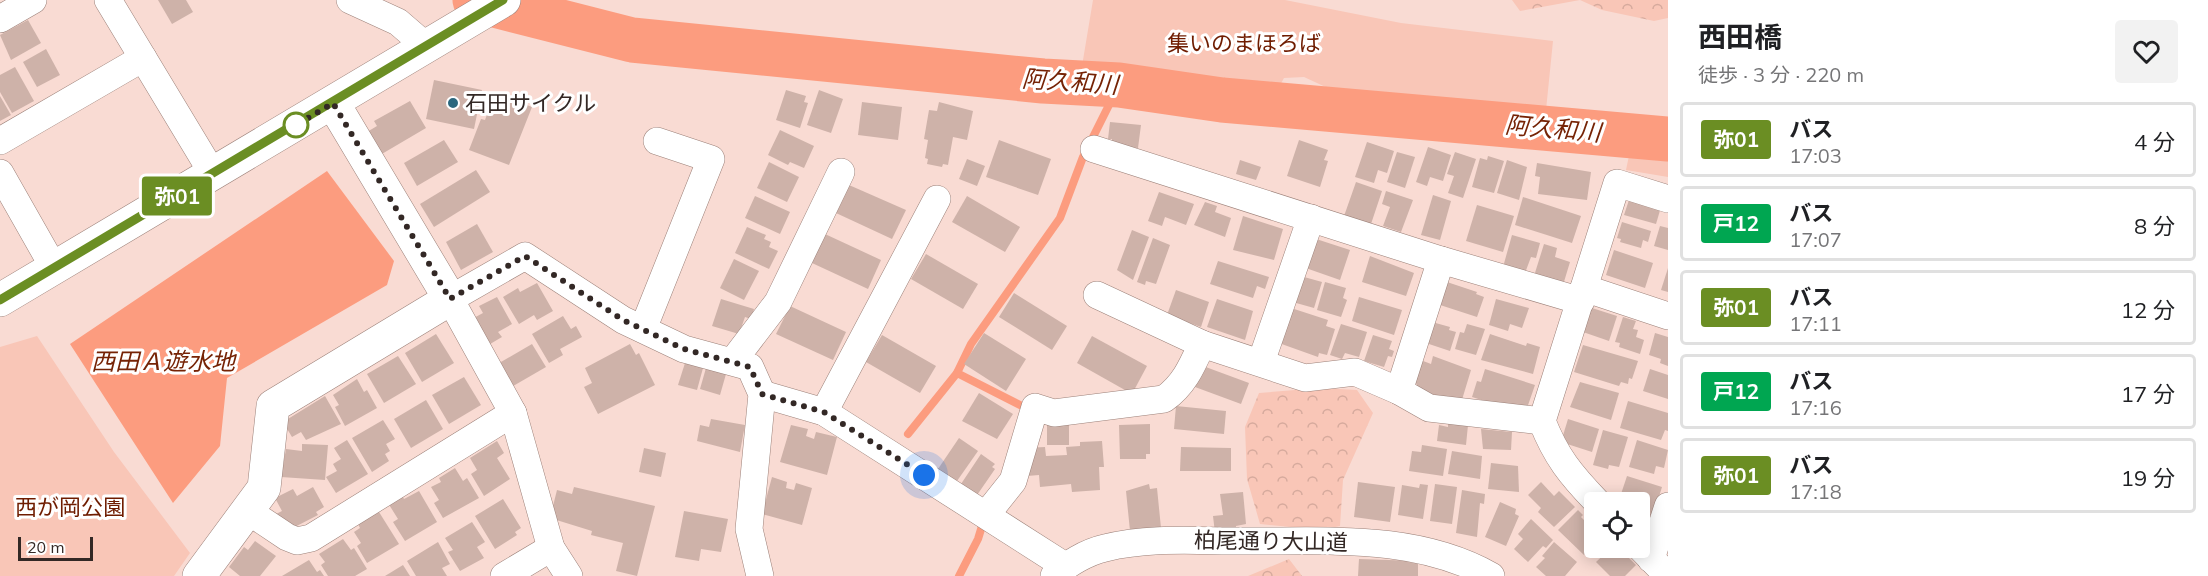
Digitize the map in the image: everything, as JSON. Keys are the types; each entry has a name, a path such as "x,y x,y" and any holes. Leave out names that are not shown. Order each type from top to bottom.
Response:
{"street":[{"path":"0,19 33,0"},
{"path":"108,0 213,174"},
{"path":"350,0 398,22 427,47"},
{"path":"0,300 504,0"},
{"path":"0,141 143,58"},
{"path":"333,103 450,299 513,413 551,548 569,576"},
{"path":"643,330 711,159 657,141"},
{"path":"1094,149 1441,260 1668,316"},
{"path":"734,361 778,302 840,172"},
{"path":"0,173 54,268"},
{"path":"1587,492 1567,471 1552,448 1542,421 1617,183 1668,198"},
{"path":"824,412 937,199"},
{"path":"1261,362 1311,218"},
{"path":"199,576 264,488 273,406 525,256 623,320 643,330 684,349 750,367 762,394 749,529 760,576"},
{"path":"1399,391 1441,260"},
{"path":"1096,295 1202,345 1261,362 1305,378 1355,372 1399,391 1429,408 1542,421"},
{"path":"986,515 1013,481 1035,407 1054,413 1164,399 1175,392 1188,374 1202,345"},
{"path":"762,394 824,412 986,515 1060,571"},
{"path":"248,511 286,537 297,541 311,538 513,413"},
{"path":"1653,561 1668,506"},
{"name":"柏尾通り大山道","path":"1060,571 1103,548 1147,540 1376,542 1453,558 1491,576"},
{"path":"504,576 551,548"}],"green space":[{"name":"集いのまほろば","path":"1093,0 1285,0 1401,23 1553,41 1546,110 1425,96 1330,89 1304,77 1284,78 1279,87 1081,72"},
{"path":"1512,0 1580,0 1520,11"},
{"path":"1580,0 1668,0 1668,18 1654,21 1602,10"},
{"path":"1631,146 1668,151 1668,177 1626,170"},
{"name":"西が岡公園","path":"37,336 114,452 190,553 174,576 0,576 0,347"},
{"path":"1320,388 1357,390 1373,413 1343,480 1340,526 1322,530 1260,524 1247,479 1245,427 1259,393"},
{"path":"1289,559 1302,576 1248,576"}],"water":[{"name":"西田Ａ遊水地","path":"327,171 394,261 387,285 227,378 220,446 173,503 70,344"}],"building":[{"path":"158,0 186,0 193,12 172,24"},
{"path":"28,20 41,43 11,60 0,35"},
{"path":"46,49 60,75 37,87 23,62"},
{"path":"15,67 34,101 12,113 0,92 0,75"},
{"path":"434,80 482,90 474,129 426,119"},
{"path":"786,90 806,96 804,102 808,103 800,128 776,120"},
{"path":"819,90 843,99 831,133 807,125"},
{"path":"495,93 532,107 509,165 469,150 481,119 485,120"},
{"path":"0,96 11,115 0,121"},
{"path":"410,101 426,128 375,158 362,135 377,126 374,121"},
{"path":"862,102 902,107 898,140 858,135"},
{"path":"939,102 973,111 967,140 953,137 948,165 943,164 942,167 927,164 928,159 925,158 928,140 924,139 929,110 937,111"},
{"path":"1110,122 1141,125 1138,148 1112,146 1112,139 1108,139"},
{"path":"780,130 814,146 804,168 790,162 788,165 768,155"},
{"path":"444,140 458,162 417,186 404,163"},
{"path":"999,140 1051,159 1038,195 986,177"},
{"path":"1299,140 1328,150 1324,160 1328,161 1320,187 1287,176"},
{"path":"1367,142 1394,151 1387,173 1378,170 1374,183 1355,177"},
{"path":"1428,147 1451,155 1443,181 1430,177 1427,186 1416,182"},
{"path":"1397,152 1415,157 1405,188 1387,182"},
{"path":"1455,152 1476,159 1463,198 1448,193 1454,176 1447,174"},
{"path":"1488,156 1504,161 1494,193 1472,187 1480,158 1487,160"},
{"path":"967,159 985,166 977,186 959,179"},
{"path":"1240,160 1261,167 1256,180 1236,174"},
{"path":"1507,160 1527,167 1519,200 1497,193"},
{"path":"769,162 799,177 787,202 757,188"},
{"path":"1537,163 1591,172 1587,200 1538,194 1540,177 1535,176"},
{"path":"476,170 490,192 434,227 420,204"},
{"path":"1356,182 1382,191 1370,227 1343,219"},
{"path":"849,185 906,210 892,239 836,213"},
{"path":"1386,191 1413,200 1401,232 1383,226 1390,207 1382,204"},
{"path":"1159,192 1194,204 1186,225 1165,217 1162,226 1148,221"},
{"path":"1433,195 1451,201 1440,240 1421,235"},
{"path":"755,196 790,212 780,234 745,218"},
{"path":"967,196 1020,227 1005,252 952,222"},
{"path":"1523,197 1581,216 1572,243 1515,225"},
{"path":"1630,197 1661,207 1656,224 1624,215"},
{"path":"1205,202 1217,206 1215,212 1231,218 1225,237 1194,225"},
{"path":"1477,205 1514,216 1503,252 1466,241"},
{"path":"1243,216 1283,229 1274,260 1233,250"},
{"path":"1622,222 1651,231 1648,242 1643,240 1641,248 1620,242 1621,239 1617,238"},
{"path":"477,224 493,252 461,270 446,242"},
{"path":"1660,226 1668,228 1668,250 1654,246"},
{"path":"747,227 766,235 764,239 771,242 769,247 778,251 769,269 735,253"},
{"path":"1132,230 1149,237 1133,280 1117,270"},
{"path":"825,234 881,260 868,289 812,263"},
{"path":"1512,235 1540,243 1536,258 1531,257 1525,273 1503,267"},
{"path":"1310,237 1350,250 1340,280 1300,266"},
{"path":"1153,238 1170,245 1156,284 1146,281 1145,285 1137,282"},
{"path":"1544,244 1557,248 1555,257 1570,262 1563,285 1534,276"},
{"path":"1614,250 1653,263 1645,288 1606,275"},
{"path":"926,254 978,284 963,309 911,279"},
{"path":"1370,256 1414,273 1406,296 1362,282"},
{"path":"734,259 759,271 744,300 720,288"},
{"path":"1218,261 1269,277 1265,289 1257,286 1253,298 1210,284"},
{"path":"1668,268 1668,292 1661,290"},
{"path":"1297,275 1322,282 1314,308 1289,301"},
{"path":"1444,281 1477,292 1476,294 1484,297 1477,317 1437,304"},
{"path":"1325,282 1346,288 1343,298 1347,300 1341,317 1317,310"},
{"path":"537,283 553,311 537,320 534,315 519,324 503,297 518,288 520,292"},
{"path":"1176,290 1209,302 1201,327 1167,315"},
{"path":"1014,293 1067,326 1052,350 999,317"},
{"path":"497,297 512,324 498,332 502,337 485,347 470,320 483,313 479,306"},
{"path":"1359,297 1402,310 1394,335 1352,321"},
{"path":"721,299 754,309 751,319 745,317 739,334 712,326"},
{"path":"1217,299 1253,311 1245,340 1207,327"},
{"path":"1496,299 1529,308 1522,328 1510,324 1508,331 1489,325"},
{"path":"790,306 846,332 833,360 776,334"},
{"path":"1288,307 1328,320 1326,326 1335,329 1327,355 1319,353 1318,357 1276,342"},
{"path":"1592,308 1617,316 1609,341 1583,332"},
{"path":"563,316 571,329 576,326 582,337 560,349 563,355 549,363 532,334"},
{"path":"1623,317 1636,321 1633,329 1638,330 1636,337 1644,340 1640,354 1619,347 1620,343 1615,342"},
{"path":"1432,322 1450,327 1449,330 1456,332 1450,351 1426,343"},
{"path":"1341,324 1367,332 1359,357 1345,353 1342,359 1330,355"},
{"path":"1467,324 1485,329 1476,355 1455,349 1460,332 1464,333"},
{"path":"984,333 1026,359 1006,391 964,364"},
{"path":"1655,333 1668,337 1668,366 1660,363 1661,359 1649,355"},
{"path":"436,334 454,363 422,382 405,353"},
{"path":"1490,334 1526,346 1527,343 1540,347 1533,374 1481,360"},
{"path":"882,335 936,366 920,393 866,362"},
{"path":"1373,335 1392,341 1389,349 1394,351 1392,357 1388,356 1384,367 1364,361"},
{"path":"1092,336 1147,366 1132,394 1077,363"},
{"path":"532,344 546,367 508,389 494,366"},
{"path":"630,344 636,355 639,353 655,385 598,414 584,387 592,383 585,368"},
{"path":"1583,345 1638,361 1632,379 1629,378 1628,384 1621,382 1619,386 1574,372"},
{"path":"398,356 416,384 384,403 367,374"},
{"path":"1433,356 1471,370 1461,403 1416,389 1417,384 1411,382 1418,359 1431,364"},
{"path":"685,363 703,368 697,390 678,385"},
{"path":"1203,366 1249,383 1241,404 1195,387"},
{"path":"706,368 726,374 720,395 700,389"},
{"path":"1485,369 1535,385 1526,411 1520,412 1472,397 1477,381 1481,382"},
{"path":"1650,369 1668,375 1668,399 1643,391"},
{"path":"464,377 481,405 449,424 432,395"},
{"path":"357,379 364,392 367,390 377,408 345,426 335,407 339,405 333,395"},
{"path":"1580,382 1619,393 1611,420 1570,407"},
{"path":"979,393 1013,414 997,439 962,421"},
{"path":"325,396 341,424 306,440 301,432 292,437 283,422"},
{"path":"426,400 443,429 411,448 394,419"},
{"path":"1628,401 1668,413 1668,431 1665,430 1661,440 1620,428"},
{"path":"1176,406 1226,411 1224,434 1174,429"},
{"path":"711,419 745,425 740,452 697,441 700,425 709,427"},
{"path":"1568,419 1599,429 1592,452 1561,442"},
{"path":"383,420 395,439 386,444 390,451 385,454 389,461 372,472 352,438"},
{"path":"1047,423 1069,423 1069,445 1047,445"},
{"path":"1448,423 1468,425 1466,445 1437,441 1439,425 1448,427"},
{"path":"1150,424 1150,454 1146,454 1146,459 1120,459 1119,425"},
{"path":"791,425 808,429 806,436 814,439 816,432 837,437 827,475 780,462"},
{"path":"1481,429 1512,432 1511,450 1483,449"},
{"path":"1603,430 1628,437 1619,467 1609,465 1608,469 1593,465"},
{"path":"959,438 978,451 957,481 938,469"},
{"path":"347,440 368,474 336,493 326,477 337,471 333,464 341,459 334,448"},
{"path":"1637,440 1668,450 1664,468 1656,466 1654,474 1629,467"},
{"path":"497,441 504,453 497,458 510,479 484,496 471,474 477,470 470,458"},
{"path":"1102,441 1104,467 1099,467 1100,490 1072,492 1071,484 1040,487 1039,475 1027,476 1025,448 1045,447 1046,456 1067,455 1066,447 1080,446 1080,442"},
{"path":"302,444 328,445 325,480 281,477 286,449 302,451"},
{"path":"1422,445 1447,449 1443,476 1409,471 1412,451 1421,452"},
{"path":"1181,447 1231,448 1231,471 1180,471"},
{"path":"644,448 666,453 661,477 639,472"},
{"path":"1452,451 1482,456 1480,479 1448,474"},
{"path":"981,454 995,464 992,467 995,469 975,498 959,487"},
{"path":"1491,463 1518,466 1519,492 1488,489"},
{"path":"455,468 463,481 467,478 479,498 443,518 434,503 439,500 431,487 441,482 439,478"},
{"path":"1627,476 1662,487 1653,516 1650,515 1650,492 1622,492"},
{"path":"772,477 787,482 786,488 794,490 796,483 812,488 802,525 762,514"},
{"path":"1358,482 1395,487 1390,522 1354,517"},
{"path":"1541,482 1554,496 1559,491 1575,507 1554,527 1538,512 1541,508 1528,495"},
{"path":"1149,484 1150,489 1157,488 1161,528 1130,531 1126,491"},
{"path":"1420,484 1428,485 1423,519 1398,515 1402,485 1419,488"},
{"path":"1435,484 1457,487 1452,524 1430,521"},
{"path":"313,487 324,507 316,512 318,515 285,532 276,514 282,511 275,498 293,489 297,496"},
{"path":"574,487 655,506 637,576 616,571 623,543 591,535 592,531 550,518 557,490 572,494"},
{"path":"1462,490 1485,494 1484,504 1480,503 1477,537 1456,533"},
{"path":"419,491 437,522 405,541 393,522 398,519 388,503 402,495 404,499"},
{"path":"1243,492 1246,524 1236,526 1236,531 1215,533 1213,516 1223,515 1220,494"},
{"path":"503,499 521,528 515,532 517,535 495,549 475,516"},
{"path":"1500,502 1516,509 1515,514 1519,516 1506,546 1485,537"},
{"path":"1578,510 1584,520 1584,555 1558,530"},
{"path":"684,511 728,519 721,552 701,549 699,561 675,557"},
{"path":"379,512 399,544 367,563 357,546 361,543 354,532 360,528 357,522"},
{"path":"1531,519 1553,540 1546,548 1543,546 1528,562 1514,549 1523,539 1518,534"},
{"path":"472,522 485,542 477,547 484,558 460,571 448,552 453,550 445,538"},
{"path":"343,539 351,550 354,548 367,569 355,576 328,576 321,565 325,562 319,554"},
{"path":"255,541 276,556 260,576 240,576 229,567 244,547 248,550"},
{"path":"438,542 450,564 442,568 447,576 416,576 407,561"},
{"path":"1554,542 1577,562 1565,576 1546,576 1536,567 1545,558 1542,556"},
{"path":"1600,558 1629,558 1636,565 1625,576 1610,576 1596,562"},
{"path":"1359,559 1418,561 1418,576 1358,576"},
{"path":"309,560 317,572 320,570 324,576 282,576"},
{"path":"403,565 410,576 385,576"}],"waterway":[{"name":"阿久和川","path":"475,0 632,40 1043,81 1119,85 1222,100 1668,139"},
{"path":"908,434 957,373 971,344 1060,218 1083,157 1119,85"},
{"path":"957,373 1026,408 1026,411"},
{"path":"959,576 982,526"}],"bus line":[{"name":"弥01","path":"0,300 503,0"}],"place":[{"name":"石田サイクル","path":"453,103"}],"route":[{"path":"296,125 293,127 333,103 450,299 525,256 623,320 684,349 750,367 762,394 824,412 924,475"}]}
